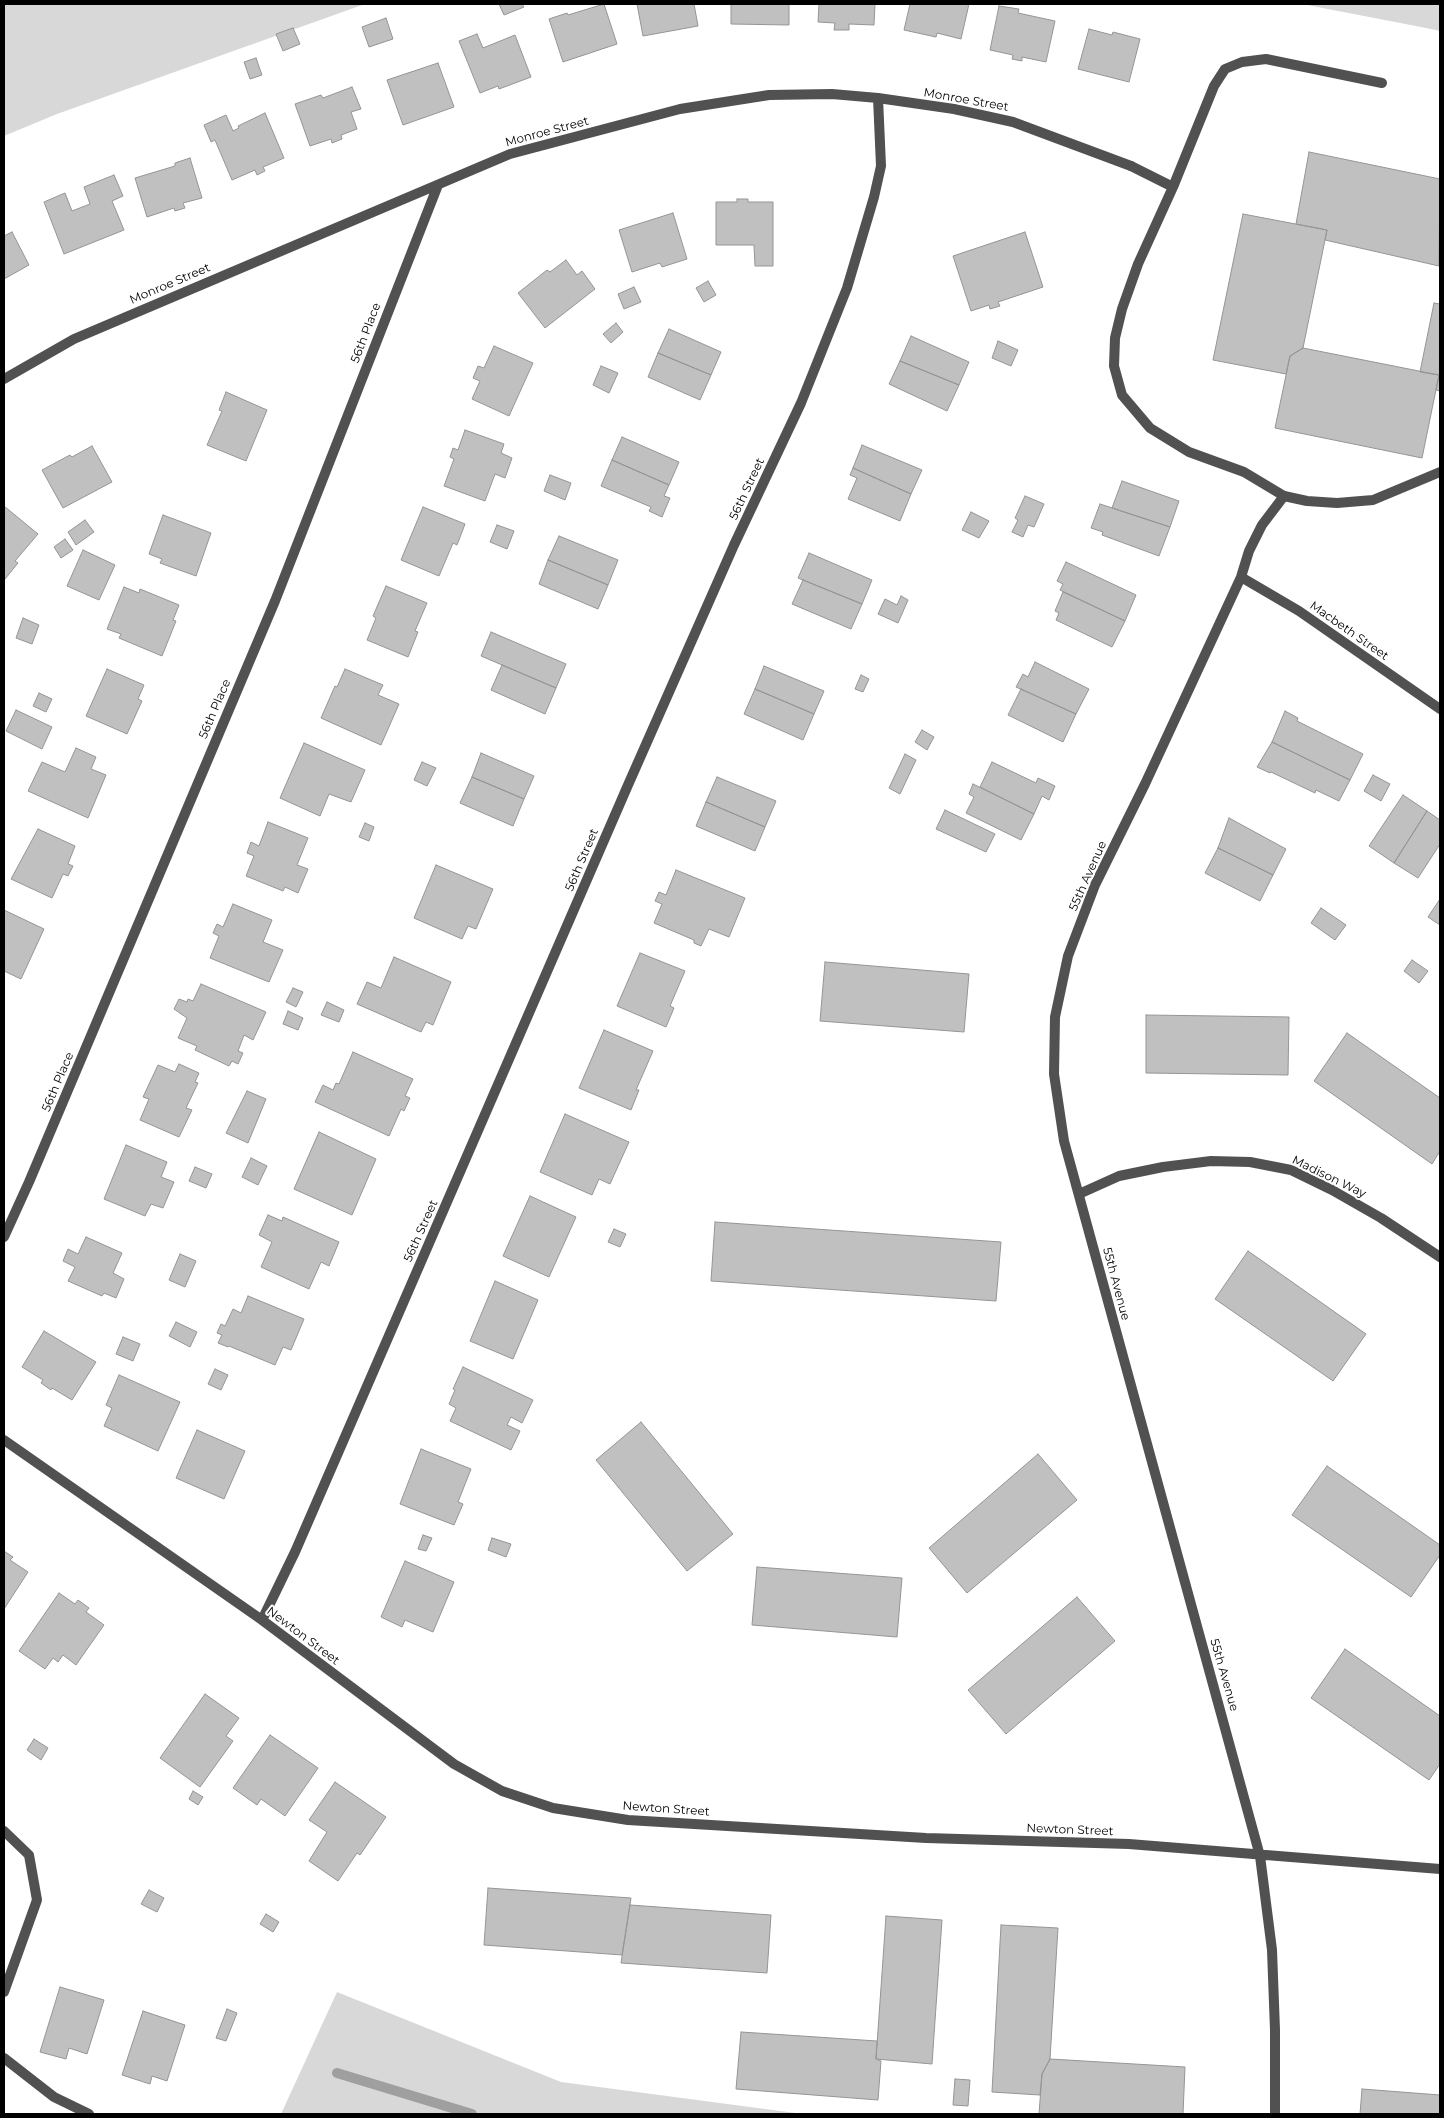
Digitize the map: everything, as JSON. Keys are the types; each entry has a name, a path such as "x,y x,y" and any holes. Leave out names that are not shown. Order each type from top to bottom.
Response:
{"street":[{"path":"1382,83 1266,59 1242,62 1225,69 1214,86 1173,187 1138,264 1122,308 1115,338 1114,366 1122,395 1150,428 1189,452 1244,472 1284,496 1307,501 1337,503 1373,500 1440,472"},
{"name":"Monroe Street","path":"4,379 74,339 510,154 680,109 769,95 832,94 878,98 954,110 1013,122 1131,166 1173,187"},
{"name":"56th Street","path":"262,1620 295,1552 734,545 801,403 847,288 874,197 881,166 878,98"},
{"name":"56th Place","path":"4,1237 275,601 438,185"},
{"name":"55th Avenue","path":"1275,2114 1275,2030 1272,1950 1260,1856 1064,1141 1054,1074 1054,1017 1068,956 1095,885 1145,784 1241,577 1249,552 1262,525 1284,496"},
{"name":"Macbeth Street","path":"1241,577 1299,611 1440,709"},
{"name":"Madison Way","path":"1079,1194 1119,1176 1163,1167 1211,1161 1250,1162 1291,1170 1332,1190 1382,1218 1440,1257"},
{"name":"Newton Street","path":"4,1440 262,1620 454,1764 502,1791 553,1808 628,1820 926,1838 1129,1844 1260,1856 1440,1868"},
{"path":"4,1831 30,1855 37,1900 4,1992"},
{"path":"4,2058 54,2097 89,2114"}],"shaded area":[{"path":"4,4 365,4 57,114 4,136"},
{"path":"1302,4 1440,4 1440,31 1426,28"},
{"path":"337,1992 561,2082 803,2114 281,2114"}],"building":[{"path":"499,4 522,4 524,7 504,15"},
{"path":"604,4 617,44 563,62 549,19"},
{"path":"637,4 694,4 698,26 643,36"},
{"path":"731,4 789,4 789,25 731,24"},
{"path":"819,4 875,4 874,25 849,24 849,30 834,30 835,23 818,22"},
{"path":"910,4 969,4 961,39 937,33 936,37 904,30"},
{"path":"999,6 1019,9 1018,13 1055,21 1046,62 1022,57 1022,61 1012,59 1013,55 990,50"},
{"path":"386,18 393,39 369,47 362,27"},
{"path":"293,28 300,44 283,51 276,34"},
{"path":"1089,29 1112,35 1113,32 1140,39 1129,82 1078,69"},
{"path":"477,34 483,48 515,35 531,77 499,89 498,86 480,93 459,41"},
{"path":"256,58 262,75 250,79 244,62"},
{"path":"438,63 454,107 403,125 387,80"},
{"path":"352,87 361,109 351,112 357,129 341,135 342,139 332,143 331,139 310,146 295,104 321,95 323,98"},
{"path":"265,113 284,158 263,167 265,171 257,175 255,170 232,180 215,140 211,142 204,125 226,115 233,131 239,128 238,126"},
{"path":"1309,152 1440,179 1439,266 1325,240 1327,230 1296,224"},
{"path":"190,158 202,198 183,203 185,208 175,211 174,208 147,217 135,178 175,166 175,163"},
{"path":"114,175 123,196 112,201 124,230 64,254 44,202 65,193 72,211 90,204 84,187"},
{"path":"737,199 748,199 748,202 773,202 773,266 755,266 754,245 716,245 716,202 737,202"},
{"path":"673,213 687,259 662,267 660,263 632,272 619,230"},
{"path":"1243,214 1327,230 1303,348 1290,356 1286,374 1213,360"},
{"path":"12,232 29,265 4,279 4,236"},
{"path":"1025,232 1043,287 998,302 1000,306 990,309 989,305 971,311 953,256"},
{"path":"566,260 577,275 582,271 595,289 545,328 518,293 547,270 550,272"},
{"path":"708,281 716,295 704,302 696,288"},
{"path":"634,287 641,302 624,309 618,294"},
{"path":"1434,303 1440,304 1440,391 1436,390 1439,375 1420,372"},
{"path":"616,323 623,332 611,343 603,334"},
{"path":"669,329 721,352 711,375 658,353"},
{"path":"911,336 969,362 959,385 900,361"},
{"path":"998,341 1018,350 1011,366 992,358"},
{"path":"494,346 533,363 509,416 472,399 480,381 473,378 478,366 484,368"},
{"path":"1303,348 1439,375 1422,458 1275,428 1290,356"},
{"path":"658,353 711,375 700,400 648,377"},
{"path":"900,361 959,385 947,411 889,384"},
{"path":"601,366 618,373 609,393 593,385"},
{"path":"226,392 267,410 246,461 207,445 222,411 219,410"},
{"path":"465,430 504,444 501,453 512,458 505,478 495,474 485,501 444,486 454,459 450,457 453,448 458,450"},
{"path":"622,437 679,462 669,485 612,460"},
{"path":"862,445 922,470 911,494 853,468"},
{"path":"92,446 112,482 63,508 42,470"},
{"path":"612,460 669,485 664,496 670,498 662,517 649,511 651,507 601,486"},
{"path":"853,468 911,494 900,521 848,499 857,478 850,475"},
{"path":"550,475 571,483 565,500 544,491"},
{"path":"1122,481 1179,501 1170,527 1112,508"},
{"path":"1025,496 1044,504 1034,527 1028,525 1023,537 1012,532 1018,520 1015,518"},
{"path":"1100,504 1170,527 1159,556 1102,535 1103,532 1091,528"},
{"path":"4,506 38,534 15,561 18,563 5,579 4,577"},
{"path":"423,507 465,524 457,545 453,543 439,576 401,560"},
{"path":"971,512 989,521 979,538 962,530"},
{"path":"163,515 211,533 196,576 160,563 162,559 149,554"},
{"path":"85,520 94,532 76,545 68,532"},
{"path":"497,525 514,531 507,549 490,542"},
{"path":"559,536 618,560 608,585 548,560"},
{"path":"65,539 73,550 61,558 54,547"},
{"path":"83,550 115,565 99,600 67,586"},
{"path":"809,553 872,580 862,604 798,578"},
{"path":"548,560 608,585 598,609 539,584"},
{"path":"1066,562 1136,595 1125,621 1060,590 1063,584 1057,581"},
{"path":"803,580 862,604 851,629 792,604"},
{"path":"386,586 427,603 415,631 418,632 408,657 367,640 376,618 373,616"},
{"path":"124,587 139,593 140,589 179,605 173,620 176,621 162,656 119,638 121,634 107,629"},
{"path":"1063,592 1125,621 1112,647 1056,620 1059,613 1055,611"},
{"path":"901,596 908,600 898,623 878,614 885,599 897,605"},
{"path":"23,618 39,625 32,644 16,638"},
{"path":"491,632 566,664 556,688 481,656"},
{"path":"1035,662 1089,689 1076,714 1016,687 1023,674 1028,677"},
{"path":"502,665 556,688 545,714 491,690"},
{"path":"764,666 824,691 814,714 755,689"},
{"path":"107,669 144,685 138,699 142,701 127,734 86,716"},
{"path":"345,669 383,685 378,695 399,704 381,745 321,718 335,686 337,687"},
{"path":"861,675 869,679 863,692 855,689"},
{"path":"755,689 814,714 803,740 744,714"},
{"path":"1021,689 1076,714 1063,742 1008,715"},
{"path":"39,693 52,699 46,712 33,706"},
{"path":"16,710 52,727 42,749 6,731"},
{"path":"1285,711 1298,718 1297,721 1363,754 1350,780 1272,742"},
{"path":"922,730 934,737 927,750 915,742"},
{"path":"1272,742 1350,780 1339,801 1316,790 1315,793 1257,767"},
{"path":"304,743 365,770 351,802 329,794 320,816 280,798"},
{"path":"76,748 96,757 91,769 106,775 88,818 28,791 42,762 65,772"},
{"path":"481,753 534,776 524,799 472,777"},
{"path":"905,754 916,760 900,794 889,788"},
{"path":"422,762 436,768 427,786 414,780"},
{"path":"992,762 1036,783 1038,778 1055,786 1049,800 1042,796 1034,814 980,787"},
{"path":"1373,775 1390,784 1381,801 1364,791"},
{"path":"472,777 524,799 513,826 460,803"},
{"path":"717,777 776,801 765,827 706,802"},
{"path":"973,784 1034,814 1021,840 966,813 974,797 969,794"},
{"path":"1403,795 1427,811 1394,863 1369,846"},
{"path":"706,802 765,827 755,851 696,826"},
{"path":"945,810 995,834 986,852 936,829"},
{"path":"1427,811 1440,820 1440,844 1418,878 1394,863"},
{"path":"1229,818 1286,849 1273,875 1218,848"},
{"path":"268,822 308,838 297,865 308,869 298,893 285,887 283,891 246,876 254,856 247,853 251,842 259,846"},
{"path":"365,823 374,827 369,841 359,837"},
{"path":"38,829 75,846 68,864 73,866 68,876 63,874 52,898 11,879"},
{"path":"1218,848 1273,875 1260,901 1205,873"},
{"path":"436,865 493,889 476,929 468,926 462,939 414,918"},
{"path":"676,870 745,898 729,937 709,929 701,946 694,943 694,940 654,923 662,904 655,901 659,892 666,895"},
{"path":"1440,899 1440,925 1428,917"},
{"path":"233,904 272,920 263,942 283,950 269,982 210,958 219,936 213,933 217,924 223,927"},
{"path":"1321,908 1346,925 1335,940 1311,923"},
{"path":"4,910 44,929 21,979 4,971"},
{"path":"640,953 685,971 670,1006 674,1008 666,1027 617,1006"},
{"path":"394,957 451,982 433,1025 426,1022 421,1032 357,1004 367,982 381,988"},
{"path":"1412,960 1428,971 1419,983 1404,971"},
{"path":"825,962 969,974 964,1032 820,1021"},
{"path":"201,984 266,1012 253,1040 244,1035 238,1051 243,1053 238,1064 232,1061 229,1066 195,1050 197,1046 178,1038 187,1018 174,1009 179,999 187,1002 188,999 193,1001"},
{"path":"293,988 303,992 296,1007 286,1002"},
{"path":"327,1002 344,1010 339,1022 321,1015"},
{"path":"288,1011 303,1018 298,1030 283,1024"},
{"path":"1146,1015 1289,1017 1288,1075 1146,1073"},
{"path":"604,1030 653,1051 636,1090 639,1090 631,1110 579,1088"},
{"path":"1347,1033 1440,1098 1440,1151 1432,1164 1314,1081"},
{"path":"353,1052 413,1079 405,1096 410,1098 404,1111 401,1109 389,1136 315,1102 323,1085 333,1090 336,1083 339,1084"},
{"path":"179,1064 199,1073 195,1082 198,1083 186,1108 192,1110 179,1137 140,1120 149,1099 143,1097 158,1065 175,1072"},
{"path":"247,1091 266,1099 248,1143 226,1133"},
{"path":"565,1114 629,1142 610,1184 599,1179 592,1195 540,1172"},
{"path":"319,1132 376,1159 352,1215 294,1189"},
{"path":"126,1145 167,1162 161,1177 174,1182 163,1208 151,1204 145,1216 104,1199"},
{"path":"251,1158 267,1166 258,1185 242,1177"},
{"path":"195,1167 212,1174 206,1188 189,1181"},
{"path":"530,1196 576,1217 549,1277 503,1256"},
{"path":"268,1215 282,1221 283,1217 339,1242 329,1266 321,1262 309,1289 261,1267 272,1242 259,1235"},
{"path":"715,1222 1001,1242 996,1301 711,1281"},
{"path":"614,1229 626,1234 620,1247 608,1242"},
{"path":"86,1237 122,1253 113,1273 124,1279 116,1298 104,1293 102,1296 68,1281 75,1267 63,1261 68,1249 78,1254"},
{"path":"1248,1251 1366,1334 1333,1381 1215,1299"},
{"path":"180,1254 196,1261 185,1287 169,1280"},
{"path":"495,1281 538,1300 513,1359 470,1341"},
{"path":"248,1296 304,1319 291,1350 283,1347 275,1365 218,1343 222,1335 217,1333 221,1324 225,1326 233,1309 241,1313"},
{"path":"176,1322 197,1332 190,1347 169,1336"},
{"path":"44,1331 96,1362 72,1400 52,1388 51,1390 41,1383 43,1380 22,1367"},
{"path":"123,1337 140,1344 133,1361 116,1354"},
{"path":"463,1367 533,1400 522,1423 511,1417 507,1425 520,1431 511,1450 450,1421 456,1408 449,1404 455,1390 453,1389"},
{"path":"215,1369 228,1375 221,1390 208,1384"},
{"path":"119,1375 180,1402 158,1451 104,1426 112,1408 106,1405"},
{"path":"641,1422 733,1534 687,1571 596,1460"},
{"path":"197,1430 245,1451 224,1499 176,1478"},
{"path":"421,1449 471,1469 458,1502 463,1504 454,1525 400,1504"},
{"path":"1038,1454 1077,1500 967,1593 929,1548"},
{"path":"1327,1466 1440,1545 1440,1555 1411,1597 1292,1515"},
{"path":"423,1535 432,1538 426,1551 418,1549"},
{"path":"492,1538 511,1544 506,1557 488,1550"},
{"path":"4,1551 13,1557 10,1560 28,1572 4,1609"},
{"path":"405,1561 454,1582 433,1632 405,1620 402,1627 381,1617"},
{"path":"757,1567 902,1578 897,1637 752,1625"},
{"path":"59,1593 75,1604 78,1600 89,1608 86,1612 104,1625 76,1665 63,1655 58,1662 53,1658 45,1669 19,1651"},
{"path":"1077,1597 1115,1641 1006,1734 968,1690"},
{"path":"1345,1649 1440,1716 1440,1764 1429,1780 1311,1698"},
{"path":"205,1694 239,1718 226,1736 233,1741 200,1787 160,1758"},
{"path":"270,1735 318,1768 285,1816 261,1799 257,1805 233,1788"},
{"path":"34,1739 48,1748 41,1760 27,1750"},
{"path":"335,1782 386,1817 360,1855 357,1853 338,1881 309,1861 327,1832 309,1820"},
{"path":"193,1791 203,1797 198,1805 189,1799"},
{"path":"488,1888 631,1898 622,1955 484,1945"},
{"path":"149,1890 164,1898 157,1912 141,1904"},
{"path":"630,1905 771,1915 767,1973 621,1963"},
{"path":"266,1914 279,1922 273,1932 260,1924"},
{"path":"886,1916 942,1920 932,2064 876,2059"},
{"path":"1001,1925 1058,1928 1050,2059 1042,2074 1040,2095 992,2092"},
{"path":"60,1987 104,2000 87,2054 69,2048 66,2059 40,2052"},
{"path":"227,2009 237,2013 226,2041 216,2038"},
{"path":"143,2011 185,2025 167,2081 152,2076 150,2084 122,2075"},
{"path":"741,2032 877,2041 876,2059 881,2061 878,2100 736,2089"},
{"path":"1050,2059 1185,2067 1183,2114 1039,2114 1042,2074"},
{"path":"955,2079 970,2080 968,2106 953,2105"},
{"path":"1362,2089 1440,2095 1440,2114 1360,2114"}],"waterway":[{"path":"337,2073 472,2114"}]}
